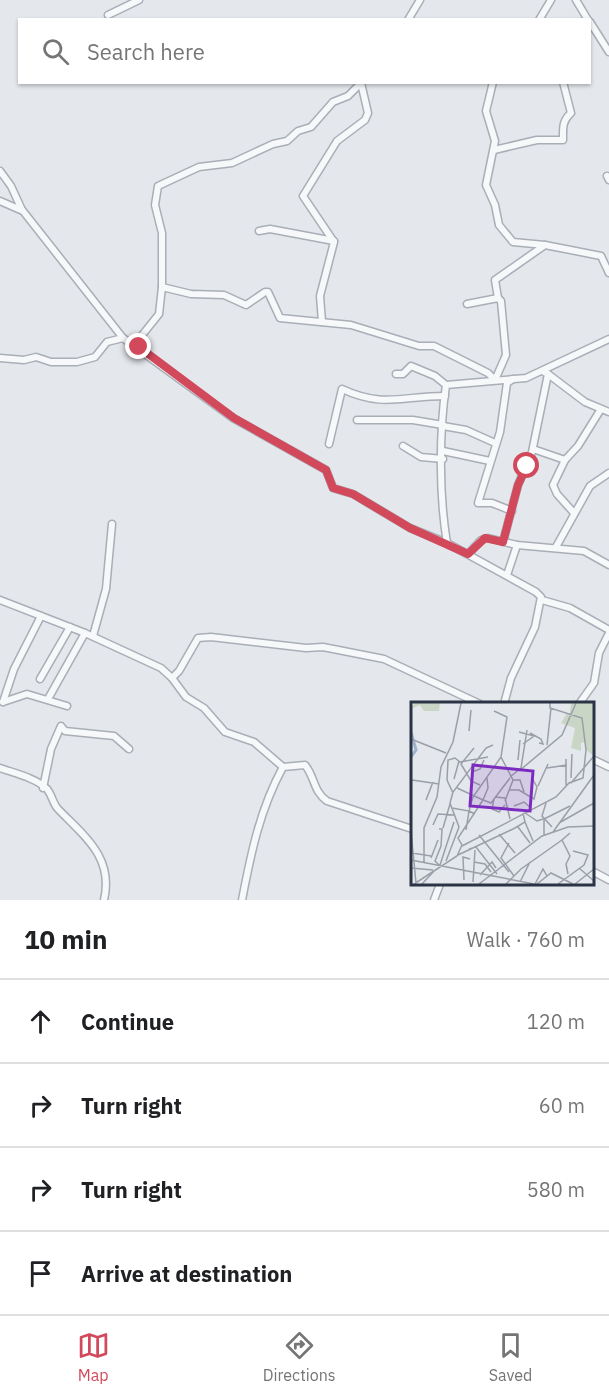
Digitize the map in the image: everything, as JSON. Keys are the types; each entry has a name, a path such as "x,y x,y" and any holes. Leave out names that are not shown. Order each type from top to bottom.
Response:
{"street":[{"path":"108,15 139,0"},
{"path":"409,18 420,0"},
{"path":"540,18 551,0"},
{"path":"576,0 587,18"},
{"path":"591,24 609,52"},
{"path":"591,36 596,32"},
{"path":"135,344 159,314 162,287 162,233 155,205 158,186 199,167 232,163 273,144 287,141 298,131 310,127 327,108 348,96 360,84"},
{"path":"322,322 320,296 334,241 303,196 337,141 365,120 368,113 361,84"},
{"path":"493,84 486,111 495,141 486,185 495,205 499,225 513,242 544,245 601,256 609,273"},
{"path":"494,150 537,140 563,140 565,118 571,113 564,84"},
{"path":"0,171 11,186 23,211 123,338 135,344 234,418 326,470 333,488 353,494 410,528 447,543 536,592 542,600 570,608 609,632 599,653 594,683 580,702"},
{"path":"0,201 23,211"},
{"path":"259,231 270,229 334,241"},
{"path":"495,380 506,355 503,311 495,280 544,245"},
{"path":"162,287 191,294 224,295 243,305 268,292 280,318 351,324 419,345 441,348 488,372 495,380"},
{"path":"467,304 498,298"},
{"path":"0,358 24,360 36,357 62,363 77,362 95,357 107,342 123,338"},
{"path":"396,375 403,374 411,366 417,367 446,385 546,373 609,339"},
{"path":"546,373 585,402 609,412"},
{"path":"503,542 518,485 533,449 546,373"},
{"path":"512,511 492,503 478,503 504,414 507,383 514,378"},
{"path":"446,385 442,516 447,543"},
{"path":"329,444 342,389 370,400 387,402 418,396 445,396"},
{"path":"574,513 557,494 553,485 565,460 578,446 601,409"},
{"path":"357,420 412,420 466,430 495,443"},
{"path":"403,446 421,457 443,459"},
{"path":"533,449 565,460"},
{"path":"443,451 490,461"},
{"path":"556,546 590,486 609,473"},
{"path":"93,636 106,588 112,524"},
{"path":"468,554 485,538 517,545 556,546 584,550 609,565"},
{"path":"507,575 517,545"},
{"path":"0,600 93,636 160,668 172,678 186,697 204,708 225,732 254,742 283,767 305,765 310,772 316,793 334,805 347,806 353,812 411,829"},
{"path":"505,702 511,678 538,619 542,600"},
{"path":"40,616 14,669 3,702 27,694 68,706"},
{"path":"40,679 70,627"},
{"path":"48,699 85,633"},
{"path":"172,678 198,639 211,637 306,648 323,647 384,659 476,702"},
{"path":"43,788 51,749 61,726 65,731 114,736 129,749"},
{"path":"594,760 609,767"},
{"path":"242,900 254,836 272,788 283,767"},
{"path":"0,768 43,788 56,807 84,832 99,853 106,891 104,900"},
{"path":"594,872 609,880"},
{"path":"434,900 440,885"}],"route":[{"path":"139,347 234,418 326,470 333,488 343,493 353,494 410,528 468,554 485,538 503,542 518,485 527,466"}]}
